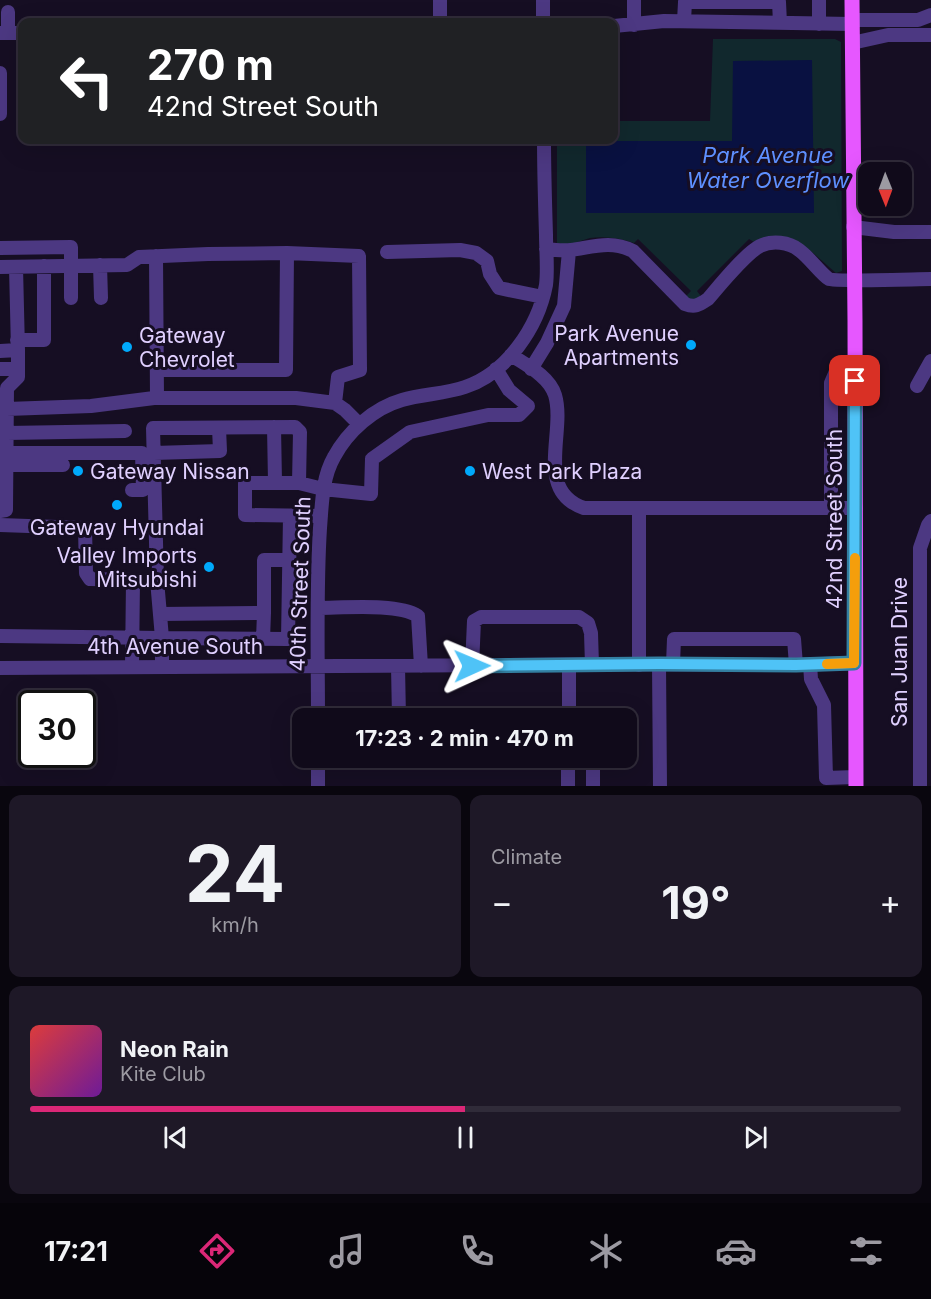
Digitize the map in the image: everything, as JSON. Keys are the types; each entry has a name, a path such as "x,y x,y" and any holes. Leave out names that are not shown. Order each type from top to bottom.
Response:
{"main road":[{"name":"42nd Street South","path":"852,0 856,508 855,782"}],"street":[{"path":"440,0 441,18"},
{"path":"543,0 543,18"},
{"path":"634,0 634,25"},
{"path":"819,0 819,24"},
{"path":"684,21 685,2 779,2 780,23"},
{"path":"4,33 8,12"},
{"path":"618,26 664,21 819,24 918,20 931,15"},
{"path":"852,43 888,35 931,35"},
{"path":"0,74 0,114"},
{"name":"40th Street South","path":"318,708 318,558 323,489 334,456 359,424 388,406 402,400 465,387 488,376 511,355 529,332 541,307 546,282 544,144"},
{"path":"853,227 894,232 931,232"},
{"path":"546,249 569,251 590,245 623,246 633,251 685,304 692,307 699,306 708,299 760,246 773,243 788,244 799,250 829,279 837,281 931,279"},
{"path":"0,248 71,247 71,298"},
{"path":"387,252 460,250 476,253 487,261 490,274 499,288 543,297"},
{"path":"531,369 548,343 564,306 569,251"},
{"path":"157,369 286,370 287,253"},
{"path":"0,267 127,264 139,257 156,256 287,253 359,256 360,370 338,377 335,404"},
{"path":"156,256 157,398"},
{"path":"100,265 101,298"},
{"path":"0,351 44,340 44,266"},
{"path":"0,511 6,510 7,409 3,388 18,377 16,267"},
{"path":"511,355 542,376 555,396 557,418 555,471 557,483 568,500 584,507 856,508"},
{"path":"831,508 831,383 837,369 855,360"},
{"path":"917,386 931,362"},
{"path":"0,369 18,369"},
{"path":"321,516 245,515 245,483 299,483 323,489 371,494 372,459 410,432 488,415 519,415 528,406 509,390 496,369"},
{"path":"7,409 91,406 157,398 296,398 335,404 359,424"},
{"path":"91,406 92,453"},
{"path":"274,427 275,483"},
{"path":"162,667 153,428 296,427 300,432 299,483"},
{"path":"154,453 220,451 219,428"},
{"path":"7,433 125,431"},
{"path":"5,460 92,453 142,453 143,490 132,490"},
{"path":"5,460 63,465"},
{"path":"639,507 639,664"},
{"path":"0,636 288,639 290,516"},
{"name":"San Juan Drive","path":"920,786 926,757 926,642 920,548 931,521"},
{"path":"0,525 85,528 86,573 90,579 157,580"},
{"path":"264,639 264,560 290,560"},
{"path":"132,667 133,580"},
{"path":"318,608 397,608 410,611 418,616 421,666"},
{"path":"160,614 264,613"},
{"path":"472,666 474,621 481,616 579,617 588,623 591,633 592,665"},
{"path":"673,664 674,639 794,639 796,665"},
{"name":"4th Avenue South","path":"0,668 854,663"},
{"path":"659,664 660,786"},
{"path":"810,664 811,680 824,705 826,778 855,782"},
{"path":"569,665 569,708"},
{"path":"398,666 399,708"},
{"path":"318,768 318,786"},
{"path":"568,768 568,786"},
{"path":"592,768 593,786"}],"green space":[{"path":"713,39 835,39 841,42 842,271 836,273 808,249 789,238 767,237 754,242 749,239 697,291 700,298 691,300 686,296 691,291 638,239 634,243 601,237 570,244 557,243 557,144 618,144 618,121 710,121"}],"water":[{"name":"Park Avenue Water Overflow","path":"812,60 814,213 586,213 586,144 618,144 618,141 732,141 733,61"}],"slow traffic":[{"path":"827,664 854,663 855,558"}],"place":[{"name":"Park Avenue Apartments","path":"691,345"},
{"name":"Gateway Chevrolet","path":"127,347"},
{"name":"Gateway Nissan","path":"78,471"},
{"name":"West Park Plaza","path":"470,471"},
{"name":"Gateway Hyundai","path":"117,505"},
{"name":"Valley Imports Mitsubishi","path":"209,567"}],"route":[{"path":"472,666 854,663 855,381"}]}
